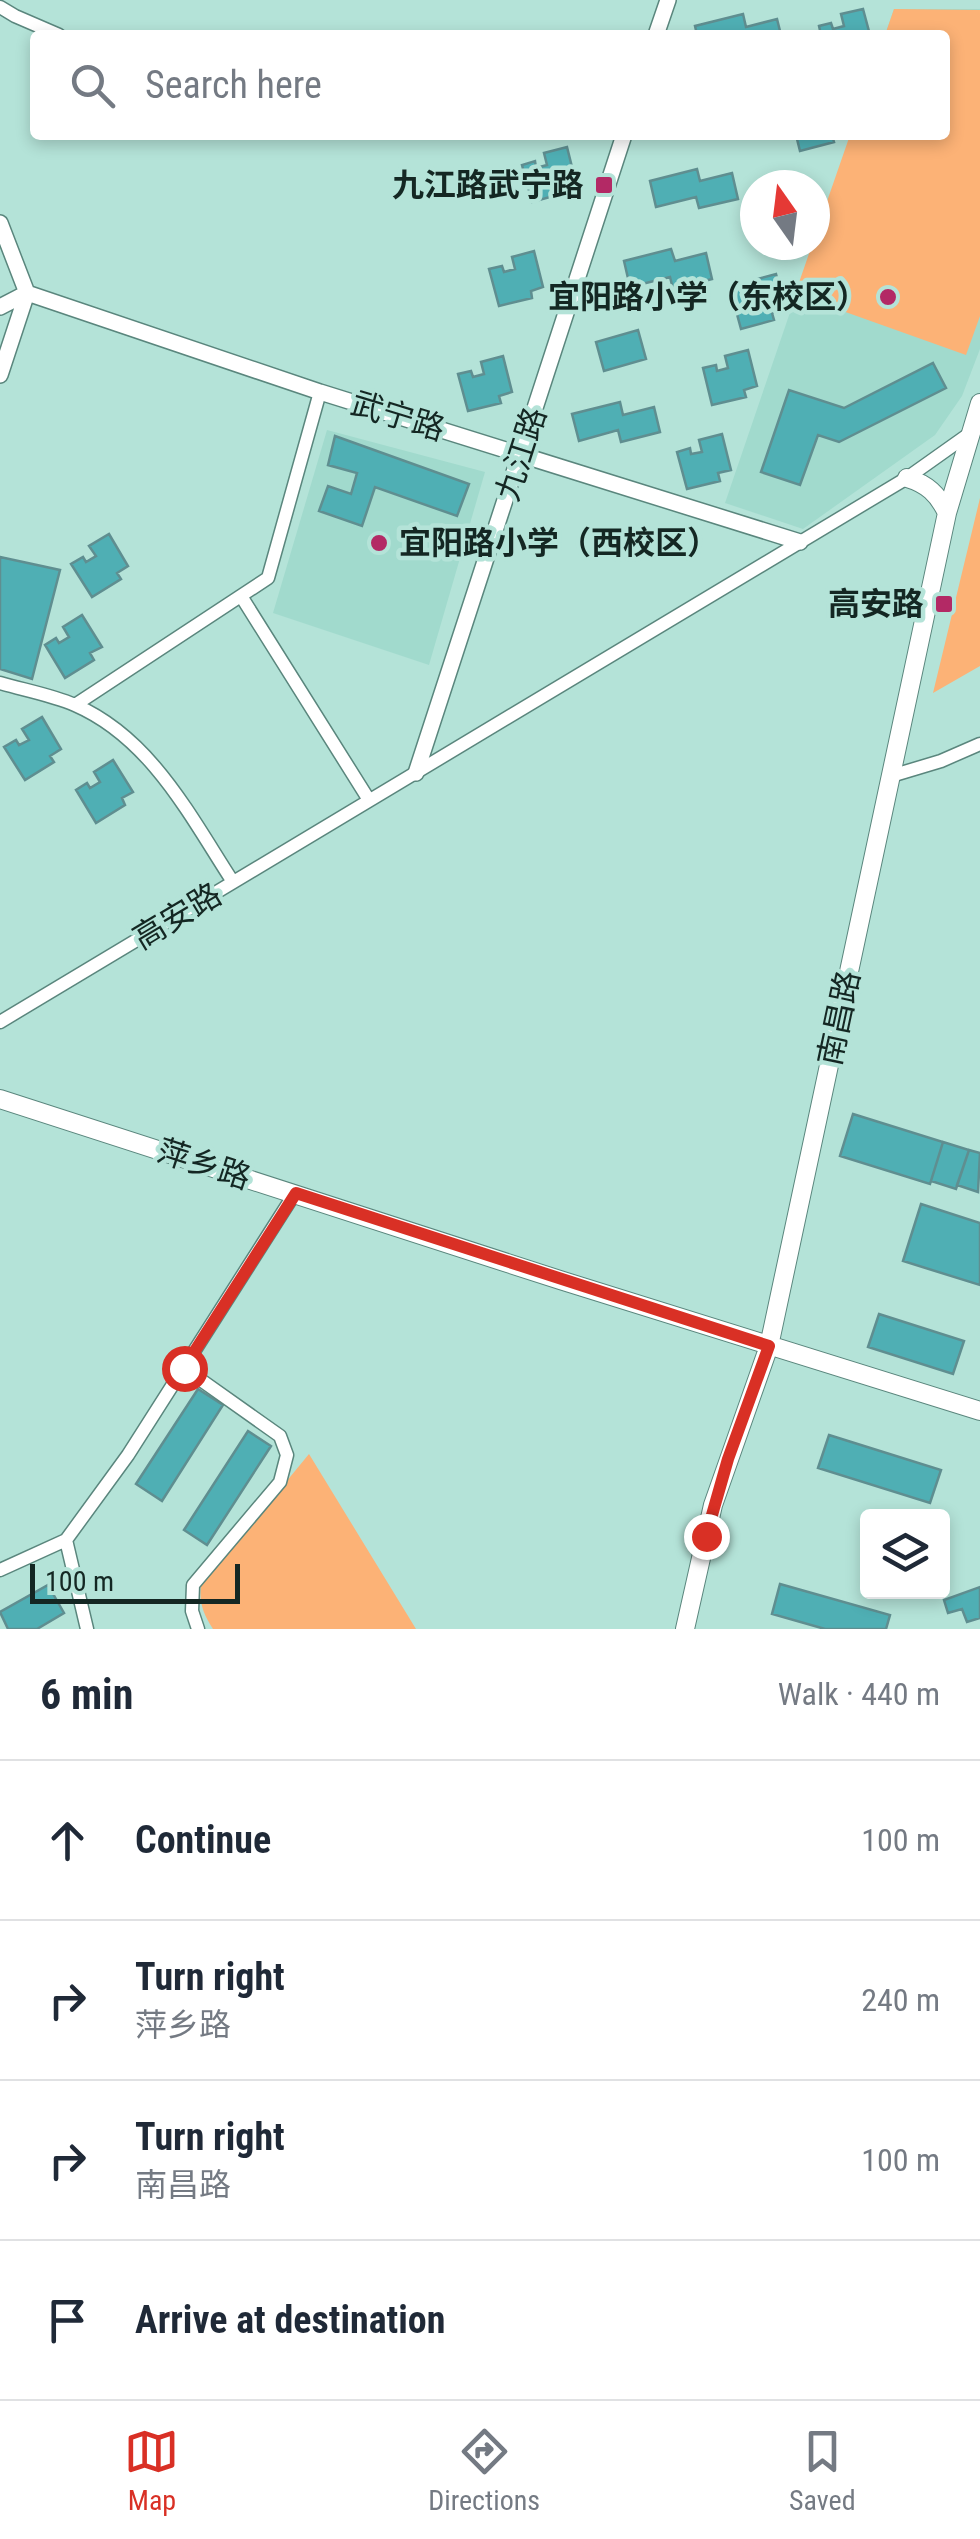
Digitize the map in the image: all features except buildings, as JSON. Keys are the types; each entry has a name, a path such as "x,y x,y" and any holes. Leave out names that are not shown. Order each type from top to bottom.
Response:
{"main road":[{"name":"南昌路","path":"686,1629 713,1506 769,1346 947,513 980,404"},
{"path":"906,478 931,490 947,513"},
{"name":"萍乡路","path":"0,1099 980,1411"}],"street":[{"path":"658,30 668,0"},
{"path":"0,7 48,30"},
{"name":"九江路","path":"416,773 622,140"},
{"path":"0,224 27,293 0,374"},
{"path":"0,307 27,293"},
{"name":"武宁路","path":"27,293 320,392 800,542"},
{"path":"75,705 268,578 320,392"},
{"name":"高安路","path":"0,1022 906,478 969,434"},
{"path":"241,596 370,800"},
{"path":"0,683 75,705 123,734 165,778 233,882"},
{"path":"891,776 941,762 980,744"},
{"path":"0,1570 66,1540 128,1455 296,1193"},
{"path":"184,1368 280,1436 287,1455 280,1482 194,1585 192,1611 198,1629"},
{"path":"66,1540 87,1629"}],"shaded area":[{"name":"宜阳路小学（东校区）","path":"894,9 980,9 980,349 962,396 935,435 803,529 725,503 808,260 830,260 830,231 939,140 950,140 950,30 887,30"},
{"path":"894,9 980,10 980,316 966,355 795,294 807,260 830,260 830,193 848,140 950,140 950,30 887,30"},
{"name":"宜阳路小学（西校区）","path":"327,430 485,472 429,665 273,613"},
{"path":"980,498 980,666 933,693"},
{"path":"309,1454 416,1629 213,1629 202,1608 201,1585"}],"place":[{"name":"九江路武宁路","path":"604,185"},
{"name":"宜阳路小学（东校区）","path":"888,297"},
{"name":"宜阳路小学（西校区）","path":"379,543"},
{"name":"高安路","path":"944,604"}],"route":[{"path":"184,1368 296,1193 736,1333 769,1346 728,1459 706,1536"}]}
